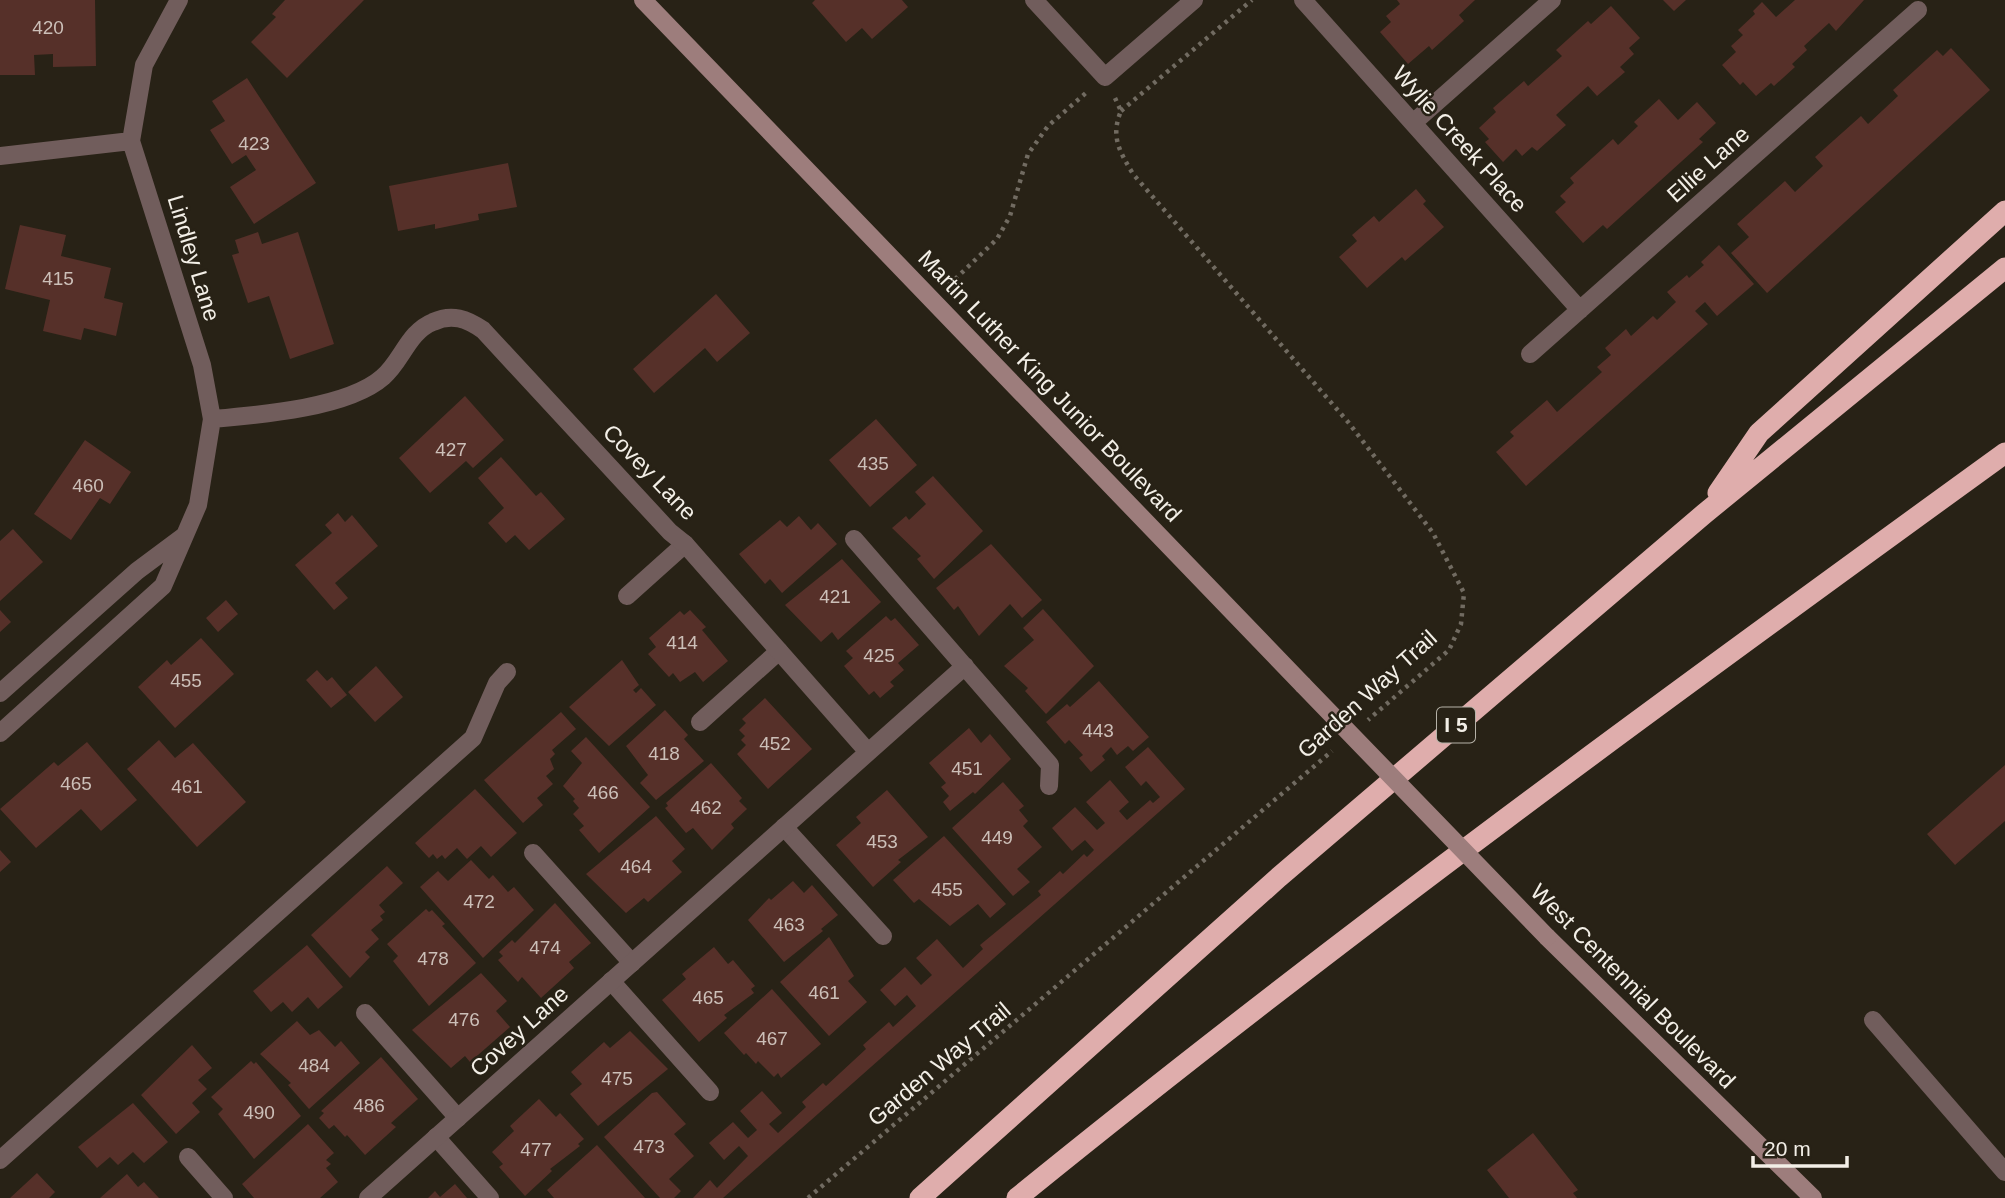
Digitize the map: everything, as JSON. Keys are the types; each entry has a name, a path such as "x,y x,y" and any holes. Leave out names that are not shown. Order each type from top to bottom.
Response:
{"highway":[{"path":"1704,514 1759,433 2005,211"},
{"name":"I 5","path":"920,1198 1279,877 1704,514 2005,268"},
{"path":"1017,1198 1355,934 1665,700 2005,453"}],"main road":[{"name":"Martin Luther King Junior Boulevard","path":"643,0 1421,806"},
{"name":"West Centennial Boulevard","path":"1421,806 1547,937 1812,1198"}],"street":[{"name":"Lindley Lane","path":"0,733 163,586 202,487 212,419 202,365 131,141 144,65 179,0"},
{"path":"1034,0 1105,76 1194,0"},
{"name":"Wylie Creek Place","path":"1303,0 1580,310"},
{"path":"1413,123 1552,0"},
{"name":"Ellie Lane","path":"1530,354 1918,10"},
{"path":"0,156 131,141"},
{"name":"Covey Lane","path":"212,419 297,411 370,387 388,373 404,348 431,322 450,317 468,320 483,330 670,532 685,544 868,752"},
{"path":"0,693 137,571 184,536"},
{"path":"854,539 1050,765 1049,786"},
{"path":"628,596 685,544"},
{"path":"700,722 779,651"},
{"name":"Covey Lane","path":"368,1198 965,666"},
{"path":"0,1160 473,738 497,683 507,673"},
{"path":"784,827 883,936"},
{"path":"533,853 632,963"},
{"path":"611,981 710,1092"},
{"path":"365,1013 458,1118"},
{"path":"1873,1020 2005,1172"},
{"path":"436,1137 490,1198"},
{"path":"188,1157 224,1198"}],"path":[{"path":"1121,111 1252,0"},
{"path":"933,299 997,239 1010,216 1028,154 1048,126 1105,76"},
{"name":"Garden Way Trail","path":"1105,76 1121,111 1115,139 1133,174 1348,422 1433,533 1464,593 1461,624 1449,650 1366,721"},
{"name":"Garden Way Trail","path":"808,1198 1335,748"}],"building":[{"path":"0,0 95,0 96,66 53,67 53,54 34,55 35,75 0,75"},
{"path":"285,0 364,0 287,78 251,42 276,17 272,14"},
{"path":"815,0 902,0 908,7 872,39 862,28 846,42 812,3"},
{"path":"1397,0 1475,0 1459,15 1464,21 1432,50 1429,46 1408,64 1380,32 1391,22 1386,16 1400,4"},
{"path":"1663,0 1686,0 1674,11"},
{"path":"1795,0 1864,0 1836,31 1829,23 1804,46 1807,50 1792,64 1795,67 1774,86 1771,83 1756,96 1743,82 1740,85 1722,65 1736,52 1731,46 1743,35 1738,30 1755,14 1753,11 1762,2 1776,17"},
{"path":"1611,6 1640,38 1629,48 1634,54 1620,67 1625,72 1597,96 1588,86 1556,115 1566,125 1537,151 1532,147 1522,156 1516,149 1503,162 1485,142 1489,139 1479,128 1496,112 1493,108 1524,81 1528,86 1562,56 1556,50 1588,21 1591,24"},
{"path":"1951,48 1990,90 1767,293 1731,253 1749,237 1737,224 1785,181 1795,192 1823,166 1815,157 1861,116 1868,124 1898,96 1893,90 1937,50 1943,56"},
{"path":"247,78 316,183 254,224 230,187 256,170 246,155 232,164 210,130 225,121 212,101"},
{"path":"1659,99 1678,120 1697,102 1716,123 1699,139 1703,142 1607,229 1603,225 1583,243 1555,212 1566,202 1560,196 1574,183 1570,178 1613,139 1618,145 1638,126 1634,122"},
{"path":"508,163 517,207 478,214 479,220 435,229 435,224 398,231 389,186"},
{"path":"1416,189 1426,201 1423,204 1444,227 1405,261 1402,257 1367,288 1339,257 1357,241 1352,235 1374,216 1379,222"},
{"path":"20,225 66,235 61,256 111,268 104,298 123,303 116,336 84,328 81,340 43,331 50,300 5,289"},
{"path":"258,232 262,244 298,232 334,344 290,359 269,296 248,303 232,255 239,253 235,240"},
{"path":"1719,245 1754,284 1717,316 1705,302 1695,311 1708,324 1526,486 1496,452 1514,436 1510,432 1547,400 1557,412 1602,372 1597,367 1611,355 1605,348 1626,329 1631,336 1653,316 1657,320 1676,302 1667,292 1704,265 1701,262"},
{"path":"716,294 750,333 717,362 705,348 654,393 633,369"},
{"path":"465,396 504,440 473,468 466,461 430,493 399,458"},
{"path":"876,419 917,465 870,507 829,460"},
{"path":"85,440 131,472 110,504 100,498 71,540 34,514"},
{"path":"501,457 536,496 541,492 565,519 529,550 515,535 506,543 488,523 504,508 478,478"},
{"path":"933,476 983,531 934,579 917,559 921,556 892,528 906,516 909,520 926,504 915,492"},
{"path":"338,513 345,522 352,515 378,546 335,583 348,598 334,610 295,565 332,533 325,525"},
{"path":"799,516 811,530 818,523 837,544 782,593 770,579 765,584 739,554 780,520 787,527"},
{"path":"13,529 43,562 0,601 0,541"},
{"path":"991,544 1042,600 1022,618 1010,604 979,636 958,606 954,610 936,588"},
{"path":"842,559 881,602 838,640 832,632 821,642 785,605"},
{"path":"226,600 238,614 218,632 206,618"},
{"path":"1043,609 1094,666 1046,714 1025,691 1028,688 1004,666 1034,640 1023,628"},
{"path":"0,610 11,622 0,632"},
{"path":"690,610 706,627 702,630 728,661 703,682 695,672 680,682 673,673 669,677 648,654 656,647 649,638 680,611 684,615"},
{"path":"886,616 891,621 895,618 919,645 898,663 904,670 890,682 894,686 880,698 874,691 869,695 844,666 853,658 846,651"},
{"path":"201,638 234,674 175,728 138,687 167,660 171,665"},
{"path":"622,660 639,685 633,690 636,693 641,688 656,705 609,746 569,707"},
{"path":"376,666 403,697 375,722 348,692"},
{"path":"317,670 327,681 332,677 347,695 331,708 306,680"},
{"path":"1099,681 1149,737 1133,751 1128,746 1117,755 1111,747 1102,756 1105,760 1091,772 1079,758 1083,755 1069,740 1065,744 1046,722 1067,704 1070,707"},
{"path":"765,698 812,749 768,789 737,754 746,745 741,740 745,736 739,730 746,723 742,719"},
{"path":"665,710 688,735 684,739 704,761 656,800 640,783 648,775 626,746"},
{"path":"561,712 576,729 552,750 555,754 550,759 554,769 546,776 553,784 537,798 543,805 523,823 484,780"},
{"path":"969,728 981,743 990,734 1011,759 975,794 973,792 950,811 943,802 949,796 941,787 946,783 929,763"},
{"path":"586,737 650,807 599,853 579,830 584,826 573,814 579,808 563,786 582,763 571,751"},
{"path":"159,740 175,758 193,743 246,802 197,847 127,769"},
{"path":"87,742 137,800 101,831 81,809 36,848 0,809 54,762 58,766"},
{"path":"1148,747 1185,789 723,1198 693,1198 710,1180 717,1188 748,1156 739,1146 724,1160 709,1143 733,1122 748,1138 757,1130 740,1111 762,1091 782,1113 769,1124 778,1133 806,1107 802,1102 823,1083 826,1086 866,1049 863,1045 889,1022 893,1027 916,1006 907,995 895,1006 880,990 905,967 921,985 932,975 916,958 937,939 963,968 983,949 980,945 1041,895 1038,891 1060,871 1063,874 1084,854 1087,857 1094,850 1085,840 1072,851 1052,828 1075,807 1097,830 1105,823 1086,802 1110,780 1129,802 1119,811 1127,820 1150,800 1153,803 1160,797 1146,781 1141,786 1125,767"},
{"path":"711,763 742,798 739,801 747,809 731,824 734,828 712,850 693,828 686,833 665,808 668,806 666,803"},
{"path":"2005,765 2005,821 1955,865 1927,834"},
{"path":"1003,782 1024,806 1019,810 1028,821 1023,826 1042,847 1017,869 1030,882 1013,896 952,828"},
{"path":"475,789 517,833 491,857 481,846 467,859 457,848 445,859 442,855 437,859 433,854 429,858 415,843"},
{"path":"887,790 928,837 898,860 901,862 873,887 836,845 861,823 856,817"},
{"path":"656,816 685,849 672,861 682,872 648,902 644,898 626,913 586,874"},
{"path":"944,836 1006,904 990,918 978,904 950,926 919,899 914,903 893,880"},
{"path":"0,850 11,862 0,872"},
{"path":"471,860 489,879 493,875 508,892 514,887 534,910 483,958 420,887 438,871 448,881"},
{"path":"387,866 403,883 379,905 385,912 380,916 383,920 371,930 379,939 365,952 370,957 350,978 311,935"},
{"path":"793,881 804,893 812,885 838,915 821,929 823,931 784,962 748,920 769,898 771,900"},
{"path":"555,903 591,943 569,962 574,968 541,998 522,977 518,982 498,960 503,956 499,952 512,940 515,943"},
{"path":"426,909 429,912 432,910 445,924 442,926 476,963 429,1006 393,961 398,956 387,944"},
{"path":"829,937 854,976 848,981 867,1002 829,1036 780,982"},
{"path":"307,945 343,987 318,1009 308,997 292,1012 283,1002 271,1012 253,991"},
{"path":"714,947 728,964 733,960 755,986 751,989 754,993 724,1015 727,1018 699,1042 662,1000 686,979 682,974"},
{"path":"481,973 507,1001 496,1011 510,1027 470,1062 465,1056 451,1068 412,1030"},
{"path":"772,989 821,1044 781,1078 778,1073 774,1077 758,1061 756,1064 746,1053 744,1055 724,1033"},
{"path":"297,1021 310,1035 319,1030 335,1047 341,1041 360,1063 309,1109 288,1085 291,1083 260,1054"},
{"path":"630,1031 668,1069 598,1126 570,1094 582,1084 571,1072 604,1042 610,1048"},
{"path":"192,1045 212,1068 198,1080 207,1089 192,1103 200,1112 176,1134 141,1095"},
{"path":"381,1057 418,1099 391,1123 396,1127 365,1155 347,1135 345,1137 334,1125 329,1129 319,1118 324,1113 321,1111"},
{"path":"251,1061 254,1064 256,1062 301,1116 254,1159 218,1114 223,1109 211,1097"},
{"path":"657,1092 686,1124 674,1134 694,1156 669,1179 681,1191 674,1198 660,1198 604,1137 652,1093"},
{"path":"539,1099 556,1117 560,1113 584,1139 578,1144 580,1146 550,1169 552,1171 525,1196 499,1167 503,1164 492,1152 514,1131 510,1126"},
{"path":"133,1103 168,1142 144,1163 133,1152 118,1165 110,1157 97,1168 78,1147"},
{"path":"308,1124 334,1153 326,1160 331,1164 326,1168 338,1182 320,1198 254,1198 242,1184"},
{"path":"1533,1133 1578,1190 1573,1193 1577,1198 1509,1198 1487,1170"},
{"path":"597,1145 645,1198 554,1198 547,1190"},
{"path":"37,1173 55,1192 49,1198 10,1198"},
{"path":"127,1174 138,1187 144,1182 159,1198 100,1198"},
{"path":"455,1184 467,1198 428,1198 435,1191 440,1197"}]}
